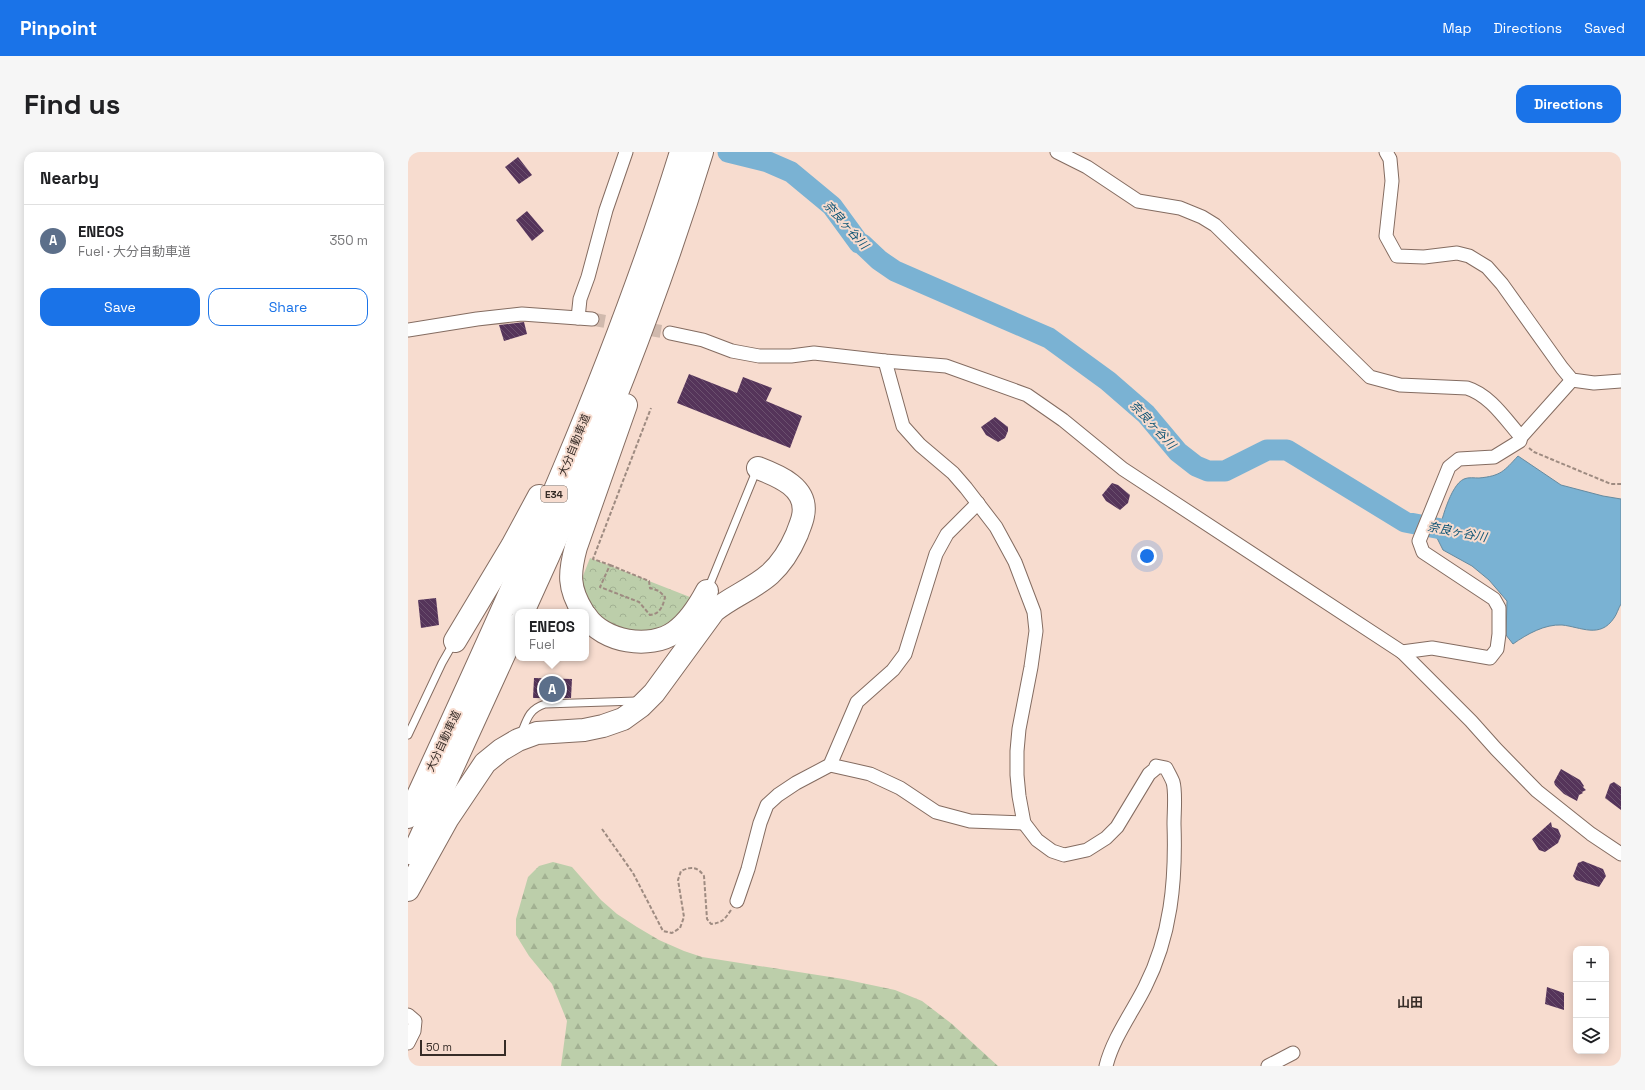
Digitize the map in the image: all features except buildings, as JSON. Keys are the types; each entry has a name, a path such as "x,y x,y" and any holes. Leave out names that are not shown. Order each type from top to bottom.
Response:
{"highway":[{"name":"大分自動車道","path":"525,609 575,495 647,316 672,215 689,159"},
{"name":"大分自動車道","path":"408,817 513,588 558,485 630,304 672,215"},
{"path":"581,609 571,585 571,568 576,547 605,468 655,321 672,215"},
{"path":"455,641 512,546 538,498 586,395 618,318 645,247 672,215"},
{"path":"408,890 448,818 485,763 501,750 518,740 537,733 560,730 584,730 603,726 623,719 641,706 654,693 714,611 727,601 757,584 771,573 783,560 794,541 803,516 803,503 798,492 789,482 758,468"},
{"path":"589,619 601,631 619,639 638,643 657,640 674,633 690,619 707,591"},
{"name":"大分自動車道","path":"408,864 515,631"}],"street":[{"path":"578,318 580,299 588,277 606,210 626,152"},
{"path":"1057,152 1087,167 1138,200 1180,208 1202,217 1215,225 1370,377 1400,385 1467,388 1476,391 1490,401 1521,439"},
{"path":"1386,152 1390,159 1392,181 1386,236 1397,256 1424,256 1457,253 1468,256 1487,267 1502,284 1572,380 1594,383 1621,381"},
{"path":"408,330 522,314 592,319"},
{"path":"670,333 703,340 732,351 759,356 791,356 814,353 946,366 1027,395 1063,420 1122,469 1402,652 1537,790 1591,834 1621,854"},
{"path":"885,361 903,426 920,445 953,473 996,527 1015,562 1034,612 1036,631 1031,667 1019,729 1017,751 1018,796 1024,823 1037,840 1052,851 1064,855 1087,850 1106,838 1117,827 1149,774 1155,769 1156,766 1166,768 1173,783 1175,837 1173,893 1168,926 1157,962 1112,1049 1106,1066"},
{"path":"1402,652 1432,648 1490,658 1497,649 1500,608 1494,599 1423,552 1419,541 1449,467 1459,459 1494,457 1521,439 1572,380"},
{"path":"737,901 748,869 760,823 767,805 778,795 796,783 830,765 857,702 893,670 905,654 936,554 947,534 978,503"},
{"path":"830,765 870,774 900,788 936,812 970,821 1024,823"},
{"path":"408,1015 415,1021 414,1031 408,1043"},
{"path":"1268,1066 1293,1053"}],"lane":[{"path":"707,591 758,468"},
{"path":"408,735 442,663 455,641"},
{"path":"518,740 530,713 536,706 545,704 630,702 641,700 654,693"}],"path":[{"path":"610,566 600,587 639,602 650,615 655,615 660,609 665,597 659,591 650,588 649,581 593,558 651,408"},
{"path":"1521,439 1534,452 1611,484 1621,484"},
{"path":"602,829 633,873 663,931 672,933 680,928 684,917 678,880 681,871 688,868 694,868 700,871 704,876 707,919 711,924 718,923 725,919 737,901"}],"green space":[{"path":"590,558 695,599 663,630 632,633 600,619 585,601 581,581"},
{"path":"553,862 572,867 601,900 617,914 659,940 684,951 702,957 843,979 895,990 922,1001 952,1024 998,1066 561,1066 567,1021 552,984 529,956 516,935 516,919 528,877 539,866"}],"water":[{"path":"1518,456 1561,485 1621,499 1621,604 1614,618 1603,628 1590,630 1562,625 1549,626 1530,633 1513,644 1506,635 1507,601 1489,580 1472,566 1443,550 1437,538 1450,496 1459,483 1466,478 1492,476 1502,472"}],"waterway":[{"name":"奈良ヶ谷川","path":"728,152 768,162 791,172 832,206 859,243 895,271 1049,338 1108,381 1146,414 1178,452 1196,466 1208,471 1225,471 1267,450 1287,450 1405,522 1467,534"}],"tunnel":[{"path":"592,319 670,333"}],"place":[{"name":"ENEOS","path":"552,689"}],"district":[{"name":"山田","path":"1410,1002"}]}
